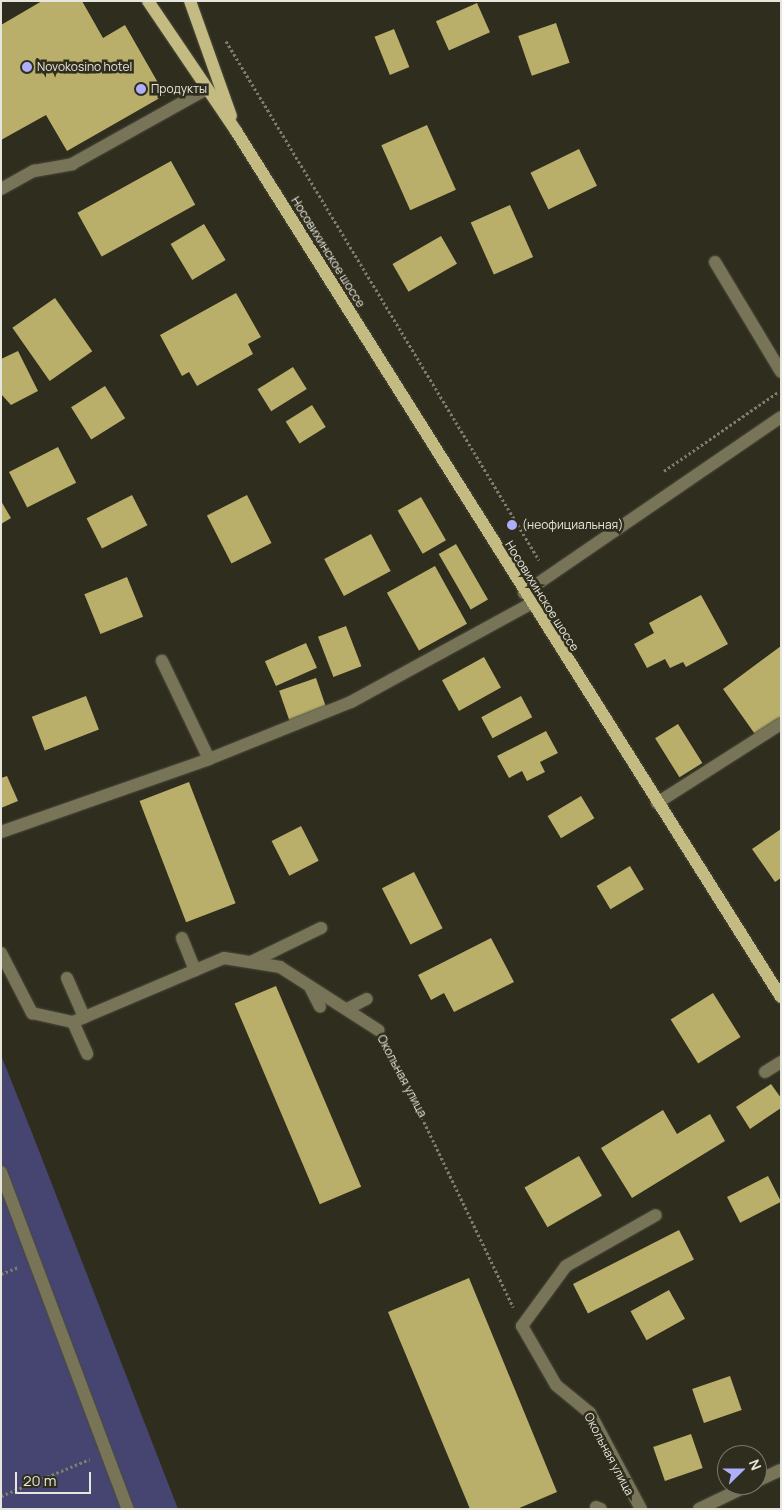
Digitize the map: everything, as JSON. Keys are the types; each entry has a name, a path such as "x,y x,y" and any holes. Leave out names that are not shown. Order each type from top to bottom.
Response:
{"main road":[{"name":"Носовихинское шоссе","path":"148,1 236,131 527,598 781,997"},
{"name":"Носовихинское шоссе","path":"190,1 236,131"}],"street":[{"path":"1,189 34,171 72,164 207,89"},
{"path":"715,262 781,372"},
{"path":"1,832 209,759 351,702 527,598 549,576 781,417"},
{"path":"162,661 209,759"},
{"path":"657,803 781,724"},
{"path":"251,962 321,928"},
{"path":"182,938 195,970"},
{"path":"1,953 32,1013 79,1020"},
{"name":"Окольная улица","path":"79,1020 224,958 280,966 378,1030"},
{"path":"67,978 87,1054"},
{"path":"309,985 320,1007"},
{"path":"346,1009 367,999"},
{"path":"765,1072 781,1062"},
{"path":"1,1172 128,1509"},
{"path":"522,1326 566,1266 656,1215"},
{"name":"Окольная улица","path":"522,1326 556,1385 590,1413 641,1509"},
{"path":"767,1476 781,1470"},
{"path":"699,1509 728,1495"}],"path":[{"path":"223,34 549,576"},
{"name":"Окольная улица","path":"378,1030 410,1088 522,1326"},
{"path":"1,1496 107,1452"}],"shaded area":[{"path":"1,1055 34,1138 178,1509 1,1509"}],"building":[{"path":"42,1 82,1 103,38 125,25 165,95 67,151 46,115 1,140 1,25"},
{"path":"477,3 490,32 449,51 436,21"},
{"path":"556,23 570,63 532,76 518,36"},
{"path":"394,29 409,67 390,75 375,37"},
{"path":"427,125 456,190 410,210 381,145"},
{"path":"579,149 597,186 548,210 530,173"},
{"path":"171,161 195,205 102,257 77,213"},
{"path":"510,205 533,257 494,275 471,222"},
{"path":"204,224 226,260 192,280 171,244"},
{"path":"441,236 457,264 409,292 393,264"},
{"path":"236,293 261,337 248,344 253,354 197,386 189,372 182,376 160,335"},
{"path":"55,298 92,351 50,381 12,328"},
{"path":"18,351 38,391 11,405 1,394 1,359"},
{"path":"293,367 307,389 271,411 257,389"},
{"path":"105,386 125,418 91,439 71,407"},
{"path":"312,405 326,427 299,443 286,421"},
{"path":"58,447 76,483 27,508 9,472"},
{"path":"132,495 147,525 102,548 87,518"},
{"path":"247,495 272,543 231,564 207,515"},
{"path":"421,497 446,540 423,554 398,511"},
{"path":"1,501 11,518 1,524"},
{"path":"371,534 391,571 344,596 324,559"},
{"path":"456,544 488,599 471,609 439,554"},
{"path":"435,566 467,624 419,650 387,593"},
{"path":"127,577 143,617 100,634 84,594"},
{"path":"701,595 728,644 686,667 683,662 670,668 665,659 647,668 634,644 654,633 649,623"},
{"path":"346,626 361,666 333,677 318,637"},
{"path":"306,643 317,668 276,686 265,661"},
{"path":"781,646 781,719 757,737 723,689"},
{"path":"484,657 501,688 459,711 442,680"},
{"path":"316,678 328,712 291,725 279,691"},
{"path":"86,696 99,730 45,750 32,717"},
{"path":"521,696 532,717 493,738 481,717"},
{"path":"678,724 702,763 679,777 655,738"},
{"path":"546,731 558,753 540,762 545,772 527,781 522,771 509,778 497,756"},
{"path":"7,776 18,801 1,808 1,778"},
{"path":"189,782 236,903 186,922 140,801"},
{"path":"581,796 594,818 561,838 548,816"},
{"path":"301,826 319,861 289,876 272,841"},
{"path":"781,829 781,878 775,882 752,849"},
{"path":"630,866 644,889 610,909 597,886"},
{"path":"414,872 443,928 411,944 382,888"},
{"path":"491,938 514,982 454,1012 444,993 431,1000 418,975"},
{"path":"276,986 361,1187 320,1204 235,1004"},
{"path":"713,993 741,1037 698,1064 671,1019"},
{"path":"771,1084 781,1098 781,1108 750,1129 736,1107"},
{"path":"663,1110 677,1134 710,1114 725,1141 632,1198 601,1148"},
{"path":"579,1156 602,1196 547,1227 524,1188"},
{"path":"768,1176 781,1202 740,1223 727,1197"},
{"path":"679,1230 694,1259 588,1313 573,1284"},
{"path":"469,1278 557,1492 517,1509 470,1509 388,1312"},
{"path":"669,1290 685,1319 647,1340 631,1311"},
{"path":"730,1376 742,1410 704,1423 692,1389"},
{"path":"691,1434 703,1468 665,1481 653,1447"}],"place":[{"name":"Novokosino hotel","path":"27,67"},
{"name":"Продукты","path":"141,89"},
{"name":"(неофициальная)","path":"512,525"}]}
